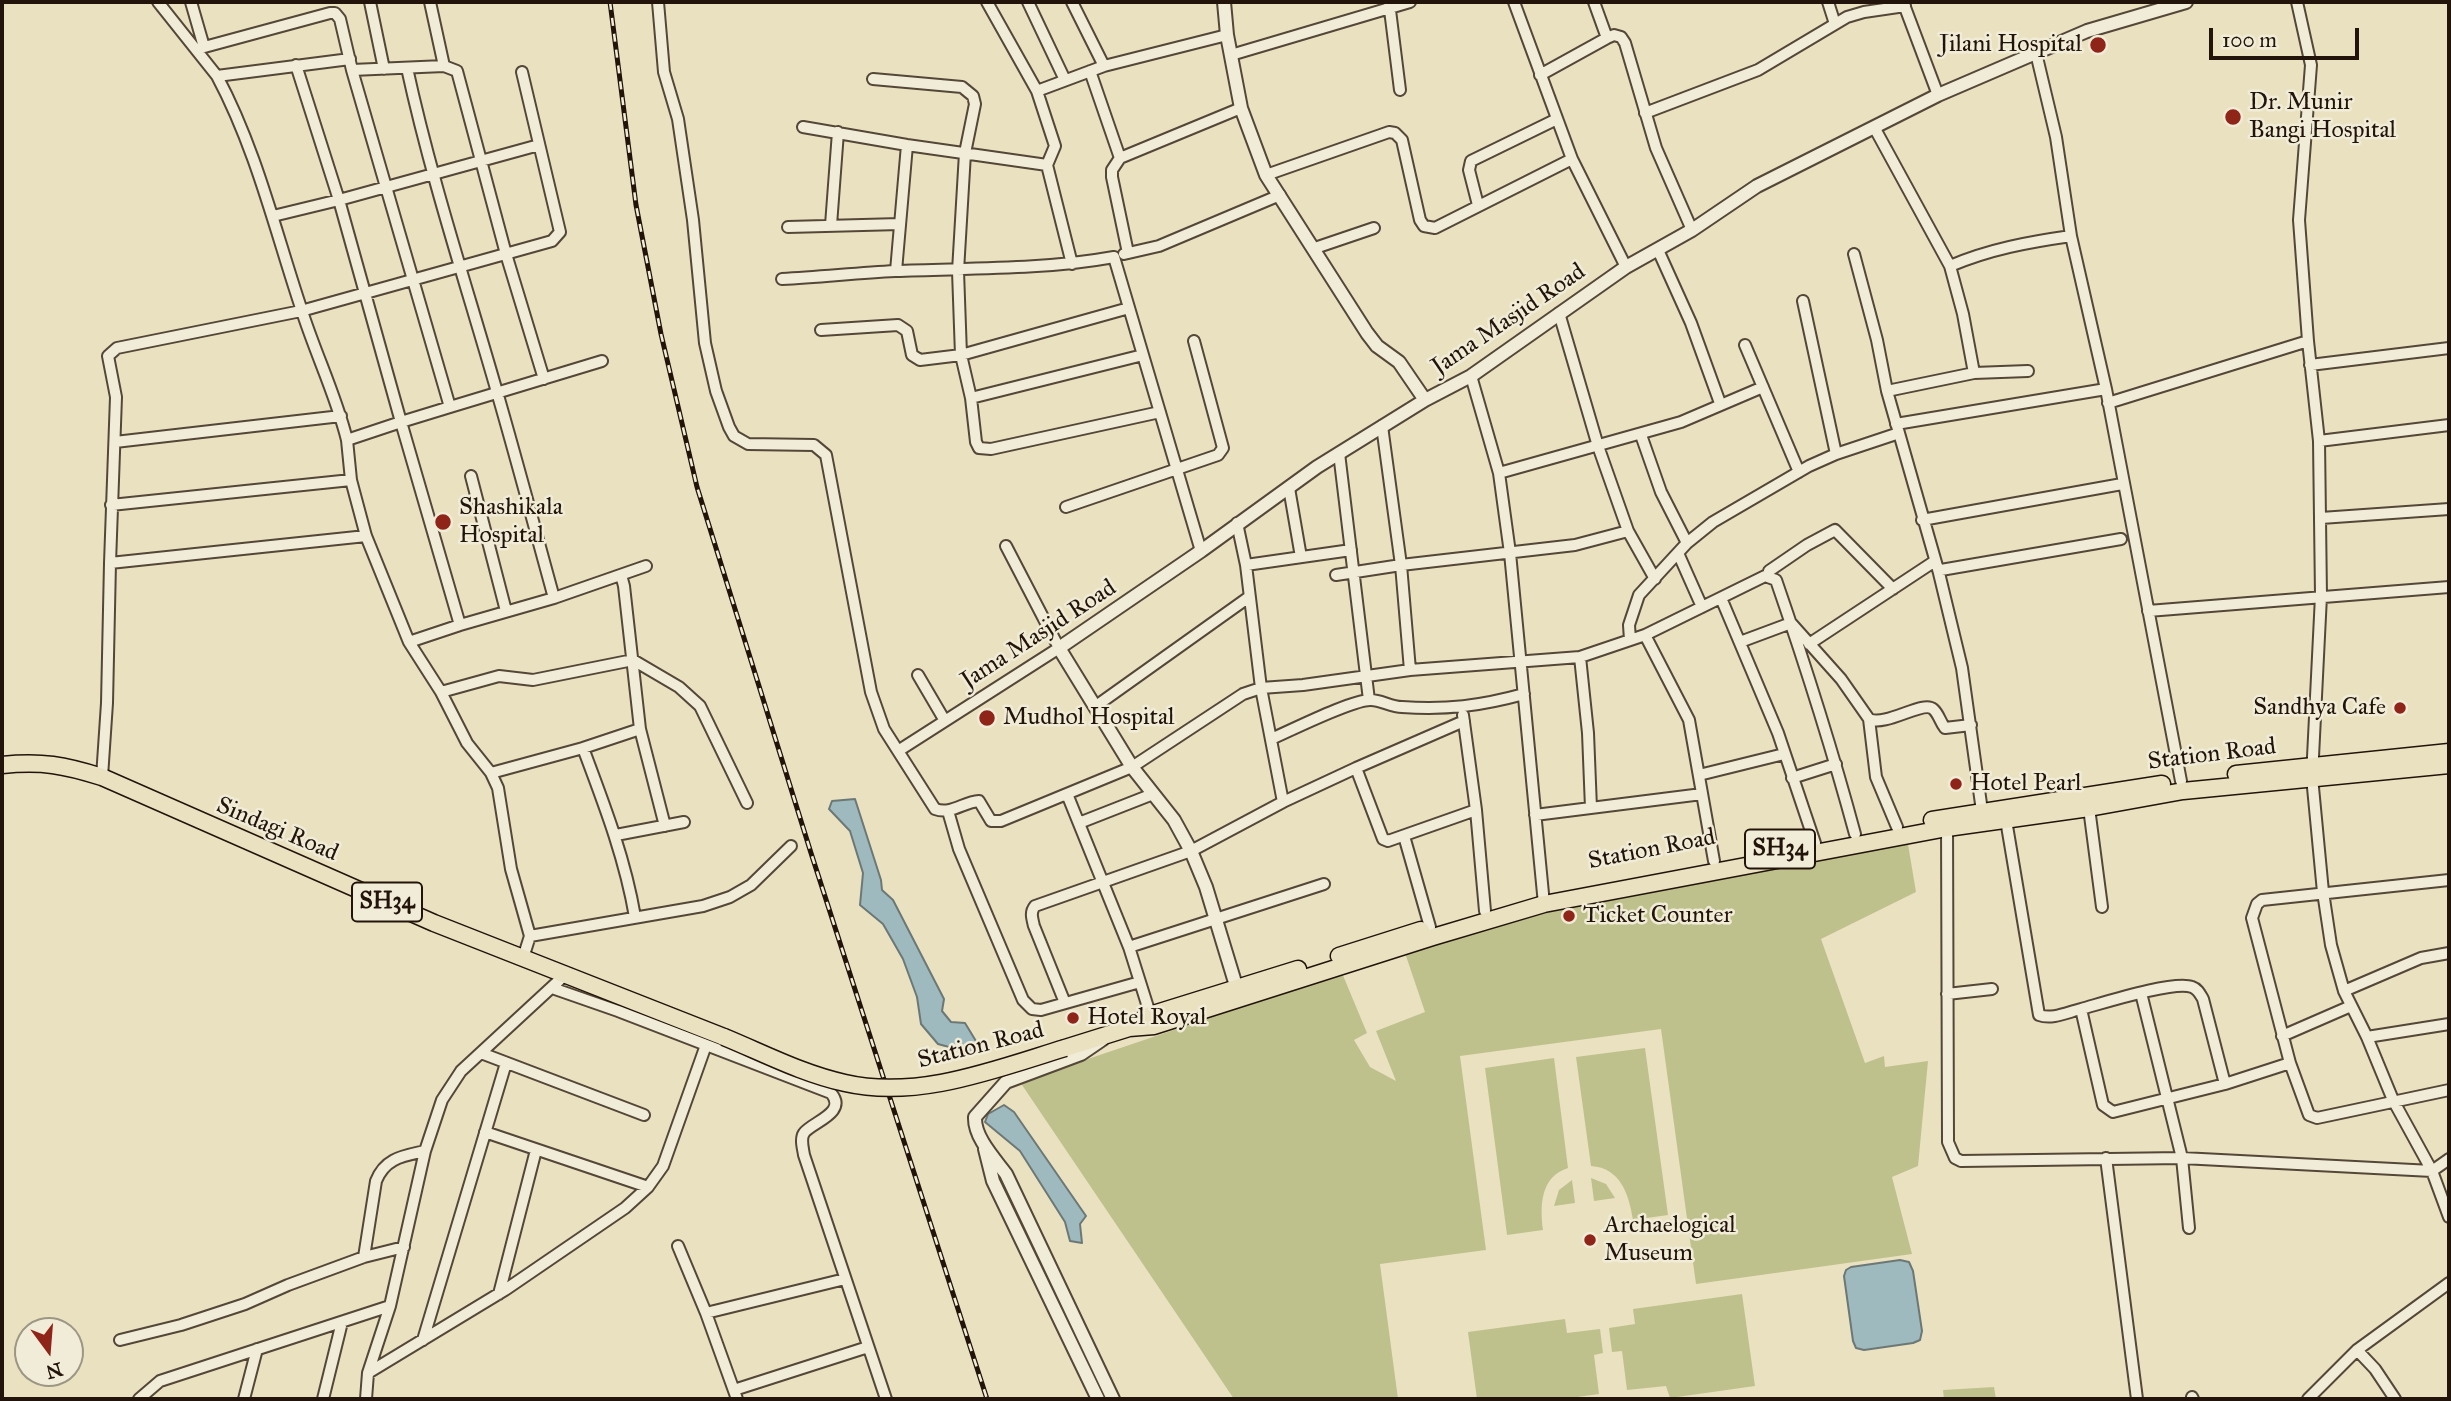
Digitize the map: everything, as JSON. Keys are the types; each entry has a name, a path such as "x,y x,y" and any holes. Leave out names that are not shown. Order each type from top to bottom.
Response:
{"main road":[{"name":"Station Road","path":"724,1037 845,1083 877,1087 925,1085 975,1076 1433,937 1544,899 1714,861 1897,827 2006,820 2449,752"},
{"name":"Sindagi Road","path":"2,765 62,765 102,777 434,923 724,1037"},
{"name":"Station Road","path":"1152,1021 1237,989 1485,911 1947,823 1982,811 2181,781 2312,771 2449,765"}],"street":[{"path":"158,2 201,48 234,107 273,216 301,311 341,416 347,440 351,480 366,536 409,642 441,692 467,743 491,773 502,805 511,869 530,936 523,958"},
{"path":"191,2 201,48"},
{"path":"370,2 384,69"},
{"path":"430,2 444,66"},
{"path":"658,2 664,72 681,135 693,220 705,343 716,391 734,436 748,444 764,446 814,445 826,455 871,692 884,729 935,809 948,811 979,801 991,821 996,822 1132,767 1243,694 1261,688 1410,670 1580,657 1645,635 1759,578 1771,576 1776,580 1791,623 1856,834"},
{"path":"988,2 1037,91 1055,146 1046,165 1072,264"},
{"path":"1028,2 1065,80"},
{"path":"1072,2 1104,66"},
{"path":"1224,2 1227,34 1241,108 1266,175 1367,333 1377,346 1399,362 1425,400"},
{"path":"1231,55 1389,5 1410,2"},
{"path":"1514,2 1572,159 1626,267"},
{"path":"1594,2 1607,38"},
{"path":"1828,2 1835,24"},
{"name":"Jama Masjid Road","path":"898,751 1059,648 1339,453 1425,400 1471,376 1626,267 1692,230 1758,186 1938,95 2087,32 2186,2"},
{"path":"2297,2 2311,65 2299,220 2319,442 2321,596 2312,771 2323,892 2331,945 2344,991 2367,1037 2393,1100 2432,1171 2449,1217"},
{"path":"1645,113 1758,70 1847,17 1904,4 1938,95"},
{"path":"1389,5 1400,90"},
{"path":"201,48 335,13 340,19 450,407"},
{"path":"1037,91 1104,66 1227,34"},
{"path":"1540,75 1607,38 1614,35 1621,37 1656,148 1692,230"},
{"path":"2036,53 2056,137 2071,236 2106,389 2122,484 2181,781"},
{"path":"217,76 296,65 351,65 384,69 444,66 457,71 506,254 544,379"},
{"path":"296,65 339,200 460,625"},
{"path":"407,68 459,268 497,391 554,598"},
{"path":"1090,71 1121,158"},
{"path":"102,777 107,703 116,397 107,362 110,352 138,343 301,311 552,241 560,232 522,72"},
{"path":"873,79 962,87 973,96 975,104 965,153 958,271 961,355 979,448 984,450 1160,412"},
{"path":"1128,253 1112,177 1112,170 1121,158 1241,108"},
{"path":"1478,205 1469,170 1471,161 1557,119"},
{"path":"803,127 1046,165"},
{"path":"1874,127 1950,266 1963,314 1974,373"},
{"path":"831,225 838,132"},
{"path":"1266,175 1388,132 1395,132 1402,140 1420,220 1424,226 1435,228 1572,159"},
{"path":"273,216 539,145"},
{"path":"896,271 906,145"},
{"path":"782,279 896,271 958,271 1072,264 1114,257 1159,246 1280,195"},
{"path":"788,227 900,224"},
{"path":"1314,248 1374,228"},
{"path":"1950,266 1982,252 2071,236"},
{"path":"1658,250 1691,323 1720,403"},
{"path":"1854,254 1877,340 1887,391 1939,573 1962,668 1982,811"},
{"path":"1114,257 1201,551"},
{"path":"1803,301 1836,454"},
{"path":"821,330 898,325 907,331 912,355 920,360 961,355 1129,308"},
{"path":"1559,313 1598,446 1628,531 1655,579"},
{"path":"1066,507 1218,455 1223,448 1194,341"},
{"path":"2108,403 2308,341"},
{"path":"1745,345 1799,472"},
{"path":"2310,365 2449,348"},
{"path":"971,398 1143,355"},
{"path":"347,440 497,391 602,361"},
{"path":"1887,391 1974,373 2028,371"},
{"path":"1471,376 1499,473 1510,554 1544,899"},
{"path":"1499,473 1681,422 1720,403 1763,387"},
{"path":"1630,640 1629,625 1639,595 1687,543 1713,522 1799,472 1897,428 2106,389"},
{"path":"115,442 341,416"},
{"path":"2319,442 2449,425"},
{"path":"1382,426 1401,565 1410,670"},
{"path":"1641,435 1661,492 1687,543"},
{"path":"1339,453 1369,699"},
{"path":"471,477 506,611"},
{"path":"111,505 351,480"},
{"path":"1922,520 2122,484"},
{"path":"1289,488 1301,557"},
{"path":"2321,519 2449,509"},
{"path":"1237,523 1246,565 1261,688 1283,802"},
{"path":"1769,571 1835,530 1893,589"},
{"path":"1336,575 1575,545 1628,531"},
{"path":"110,563 366,536"},
{"path":"1939,573 1941,570 2121,539"},
{"path":"1006,545 1059,648 1132,767 1174,820 1191,851 1217,919 1237,989"},
{"path":"1246,565 1350,550"},
{"path":"1678,554 1702,607"},
{"path":"1809,644 1935,561"},
{"path":"409,642 554,598 646,566"},
{"path":"621,575 640,729 665,826"},
{"path":"2148,611 2449,587"},
{"path":"1096,706 1249,597"},
{"path":"1721,598 1779,733 1815,844"},
{"path":"1791,623 1840,679 1869,719 1876,777 1897,827"},
{"path":"1740,642 1791,623"},
{"path":"1645,635 1689,720 1714,861"},
{"path":"1580,657 1588,733 1591,808"},
{"path":"441,692 499,676 533,680 633,660 679,687 700,706 747,803"},
{"path":"918,675 945,721"},
{"path":"1270,734 1283,734 1369,699 1402,708 1462,708 1524,694"},
{"path":"1869,719 1880,722 1926,706 1934,709 1945,728 1971,725"},
{"path":"1462,708 1476,810 1485,911"},
{"path":"1065,1003 1034,926 1032,910 1035,906 1191,851 1283,802 1464,721"},
{"path":"491,773 640,729"},
{"path":"583,748 616,835 635,917"},
{"path":"1699,775 1784,754"},
{"path":"1792,778 1836,764"},
{"path":"1356,768 1382,839 1393,840 1476,810"},
{"path":"1066,794 1129,947 1152,1021"},
{"path":"1079,823 1153,794"},
{"path":"1535,815 1702,794"},
{"path":"2089,807 2102,907"},
{"path":"948,811 959,849 1023,1000 1031,1009 1041,1010 1140,982"},
{"path":"2006,820 2039,1015 2052,1017 2141,993 2190,986 2198,990 2203,999 2225,1084"},
{"path":"616,835 684,822"},
{"path":"1947,823 1948,1142 1955,1158 1961,1161 2182,1158 2432,1171 2449,1159"},
{"path":"1404,836 1430,927"},
{"path":"530,936 704,906 730,897 751,885 791,846"},
{"path":"2449,880 2262,900 2253,910 2252,918 2282,1036 2309,1115 2317,1118 2449,1090"},
{"path":"1129,947 1324,884"},
{"path":"2344,991 2421,958 2449,953"},
{"path":"366,1399 368,1373 390,1306 425,1151 442,1100 461,1071 566,974"},
{"path":"552,988 831,1093 836,1103 831,1112 822,1122 804,1132 804,1155 886,1399"},
{"path":"1947,994 1993,989"},
{"path":"2141,993 2182,1158 2189,1228"},
{"path":"2282,1036 2351,1006"},
{"path":"2081,1009 2106,1109 2112,1112 2225,1084 2290,1063"},
{"path":"2367,1037 2449,1024"},
{"path":"1109,1035 1082,1054 1006,1082 975,1117 976,1128 1006,1174 1113,1399"},
{"path":"368,1373 499,1294 625,1208 648,1187 663,1166 706,1045"},
{"path":"481,1053 645,1115"},
{"path":"423,1340 506,1063"},
{"path":"485,1132 648,1187"},
{"path":"983,1142 993,1181 1098,1399"},
{"path":"499,1294 536,1150"},
{"path":"364,1257 380,1170 393,1158 425,1151"},
{"path":"2106,1158 2137,1399"},
{"path":"678,1246 706,1313 735,1395 868,1347"},
{"path":"120,1340 181,1325 245,1304 364,1257 404,1247"},
{"path":"706,1313 845,1279"},
{"path":"2308,1399 2357,1350 2449,1283"},
{"path":"139,1399 160,1381 390,1306"},
{"path":"323,1399 342,1322"},
{"path":"244,1399 257,1349"},
{"path":"2357,1350 2375,1369 2395,1399"}],"green space":[{"path":"1908,844 1916,892 1821,939 1865,1063 1884,1056 1885,1067 1928,1061 1918,1166 1892,1177 1912,1254 1696,1284 1661,1029 1460,1056 1486,1250 1380,1264 1398,1399 1234,1399 1020,1082 1342,973 1367,1033 1354,1040 1370,1067 1396,1081 1376,1031 1425,1012 1405,953 1535,915"},
{"path":"1645,1048 1668,1215 1633,1220 1622,1184 1610,1172 1591,1166 1576,1057"},
{"path":"1554,1058 1568,1168 1559,1172 1547,1185 1542,1202 1543,1230 1507,1235 1485,1068"},
{"path":"1591,1178 1606,1184 1615,1198 1594,1201"},
{"path":"1572,1180 1575,1203 1554,1206 1559,1190"},
{"path":"1742,1294 1755,1386 1670,1398 1666,1386 1627,1390 1622,1351 1612,1352 1609,1328 1635,1324 1633,1309"},
{"path":"1565,1319 1567,1333 1600,1329 1603,1353 1594,1355 1599,1394 1563,1399 1477,1399 1468,1332"},
{"path":"1994,1387 1996,1399 1944,1399 1943,1390"}],"water":[{"path":"855,799 882,890 893,900 944,999 942,1011 951,1022 965,1023 982,1051 967,1052 938,1044 921,1024 917,997 903,959 883,924 860,905 863,873 850,831 829,809 832,801"},
{"path":"1004,1105 1014,1112 1086,1216 1080,1224 1082,1243 1070,1241 1065,1222 1020,1151 985,1122 988,1114"},
{"path":"1900,1260 1909,1262 1913,1271 1922,1331 1920,1340 1864,1350 1856,1348 1844,1276 1846,1270"}],"railway":[{"path":"610,2 636,205 661,334 697,487 811,853 987,1399"}],"place":[{"name":"Jilani Hospital","path":"2098,45"},
{"name":"Dr. Munir Bangi Hospital","path":"2233,117"},
{"name":"Shashikala Hospital","path":"443,522"},
{"name":"Sandhya Cafe","path":"2400,708"},
{"name":"Mudhol Hospital","path":"987,718"},
{"name":"Hotel Pearl","path":"1956,784"},
{"name":"Ticket Counter","path":"1569,916"},
{"name":"Hotel Royal","path":"1073,1018"},
{"name":"Archaelogical Museum","path":"1590,1240"}]}
